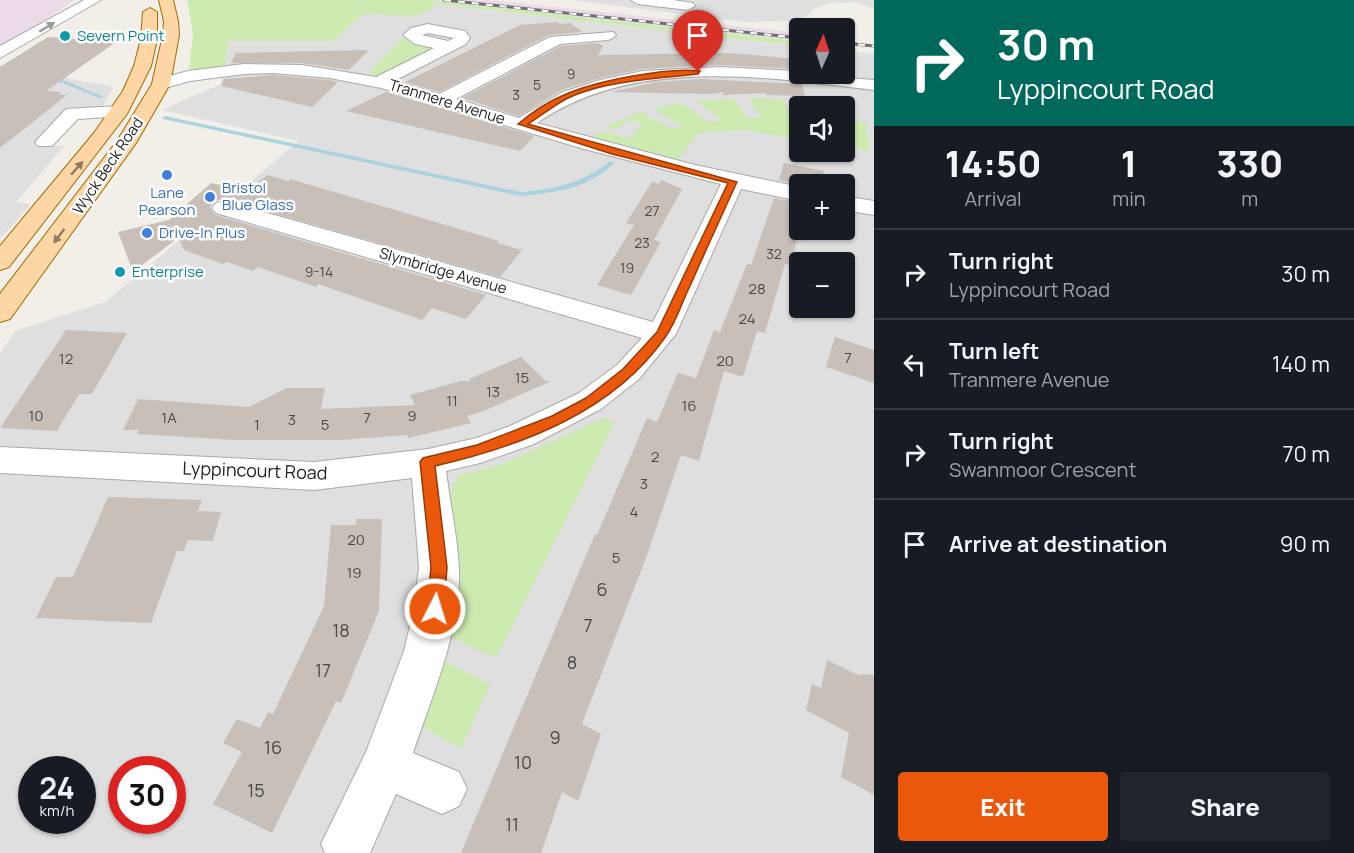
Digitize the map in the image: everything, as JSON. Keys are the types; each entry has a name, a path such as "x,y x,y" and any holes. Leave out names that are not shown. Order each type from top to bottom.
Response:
{"main road":[{"name":"Wyck Beck Road","path":"0,262 97,145 118,112 136,79 147,46 150,14 147,0"},
{"name":"Wyck Beck Road","path":"0,313 126,143 161,84 171,35 171,21 166,0"}],"street":[{"path":"0,53 94,0"},
{"path":"638,0 671,2 688,6"},
{"path":"441,100 556,40 608,35"},
{"path":"379,82 450,46"},
{"name":"Tranmere Avenue","path":"161,84 189,75 300,69 346,75 379,82 627,155 733,182 789,192"},
{"path":"522,124 566,97 615,82 660,75 738,72 874,85"},
{"path":"67,143 35,141 73,113 118,112"},
{"name":"Lyppincourt Road","path":"0,460 314,476 428,462 480,450 557,420 591,401 628,372 662,334 733,182"},
{"path":"855,205 874,208"},
{"name":"Slymbridge Avenue","path":"224,208 662,334"},
{"path":"347,844 385,765 426,651 435,609 439,567 428,462"},
{"path":"385,765 442,789"}],"shaded area":[{"path":"0,0 75,0 28,31 0,45"},
{"path":"427,0 489,0 789,32 789,40"},
{"path":"570,0 874,0 874,9 855,2 831,3 813,9 810,14 801,18 789,18 789,21 745,22"},
{"path":"437,4 789,45 789,84 855,84 855,52 874,54 874,853 0,853 0,353 15,331 105,302 299,141 162,110 221,84 229,41 333,41 365,13 417,17"},
{"path":"0,65 114,87 101,109 71,109 36,145 64,146 16,202 31,204 0,239"}],"green space":[{"path":"187,0 427,0 789,40 789,45 437,4 417,17 365,13 333,41 229,41 224,69 189,69 193,33"},
{"path":"403,38 438,48 381,75 370,75 369,72"},
{"path":"747,98 784,100 789,113 789,137 745,130 698,133 677,161 593,138 602,131 630,139 642,123 627,120 617,129 606,126 641,112 672,129 683,127 654,109 681,103 709,122 722,120 697,101 733,99 748,118 762,117"},
{"path":"855,121 865,122 870,151 855,149"},
{"path":"606,417 614,424 496,658 448,636 457,614 451,487 460,475 501,465"},
{"path":"442,660 490,684 461,749 421,726"}],"building":[{"path":"570,23 583,32 549,35 439,92 405,82 520,25"},
{"path":"48,37 116,42 46,91 61,92 58,95 67,95 0,148 0,67"},
{"path":"598,43 603,46 598,55 732,53 789,58 789,69 720,65 643,69 600,78 562,90 519,116 462,98 561,46"},
{"path":"369,50 349,70 302,63 231,63 236,53"},
{"path":"273,75 338,82 312,107 221,86 224,79"},
{"path":"700,79 802,84 805,96 766,95 767,93 722,95 724,92 712,94 611,92 657,82"},
{"path":"386,92 534,136 520,151 346,111"},
{"path":"784,163 824,171 823,174 789,174 789,182 779,180"},
{"path":"268,175 288,181 290,179 409,214 522,250 500,277 223,199 215,201 210,207 215,215 486,295 466,319 432,308 422,320 318,284 316,287 258,267 253,271 227,262 223,264 184,250 178,238 133,272 118,232 169,220 211,183 246,190"},
{"path":"661,180 682,189 654,240 661,242 631,295 597,285 634,225 626,223 652,182 659,184"},
{"path":"774,198 789,201 789,240 797,240 794,252 789,252 789,265 785,264 765,333 757,331 743,377 724,371 699,461 681,455 647,555 582,724 601,734 578,801 562,792 541,853 461,853 595,534 597,535 647,418 657,422 678,373 696,378 714,330 720,332 747,264 751,265"},
{"path":"66,330 127,333 92,394 79,394 57,431 0,428"},
{"path":"835,337 874,350 874,383 826,367"},
{"path":"521,357 546,381 551,381 484,411 467,416 471,423 408,438 407,435 341,440 235,440 137,434 139,430 123,430 138,399 249,407 287,388 325,388 321,409 415,405 410,395 461,381 472,381 469,379"},
{"path":"108,497 202,500 198,511 221,512 213,541 188,540 184,551 177,551 151,623 36,618 56,577 73,577"},
{"path":"356,519 382,519 379,611 341,703 336,701 272,833 213,804 242,752 223,743 237,719 260,728 268,712 273,714 324,606 331,525 356,525"},
{"path":"827,660 860,676 861,674 874,675 874,795 841,777 849,733 806,710 812,684 821,688"}],"waterway":[{"path":"48,79 64,82 101,97"},
{"path":"165,118 521,194 570,186 592,177 612,162"}],"railway":[{"path":"444,0 789,37"},
{"path":"855,44 874,46"}],"place":[{"name":"Severn Point","path":"65,36"},
{"name":"Lane Pearson","path":"167,175"},
{"name":"Bristol Blue Glass","path":"210,197"},
{"name":"Drive-In Plus","path":"147,233"},
{"name":"Enterprise","path":"120,272"}],"route":[{"path":"435,609 439,567 428,462 480,450 557,420 591,401 628,372 662,334 733,182 615,152 522,124 566,97 587,90 644,77 698,72"}]}
